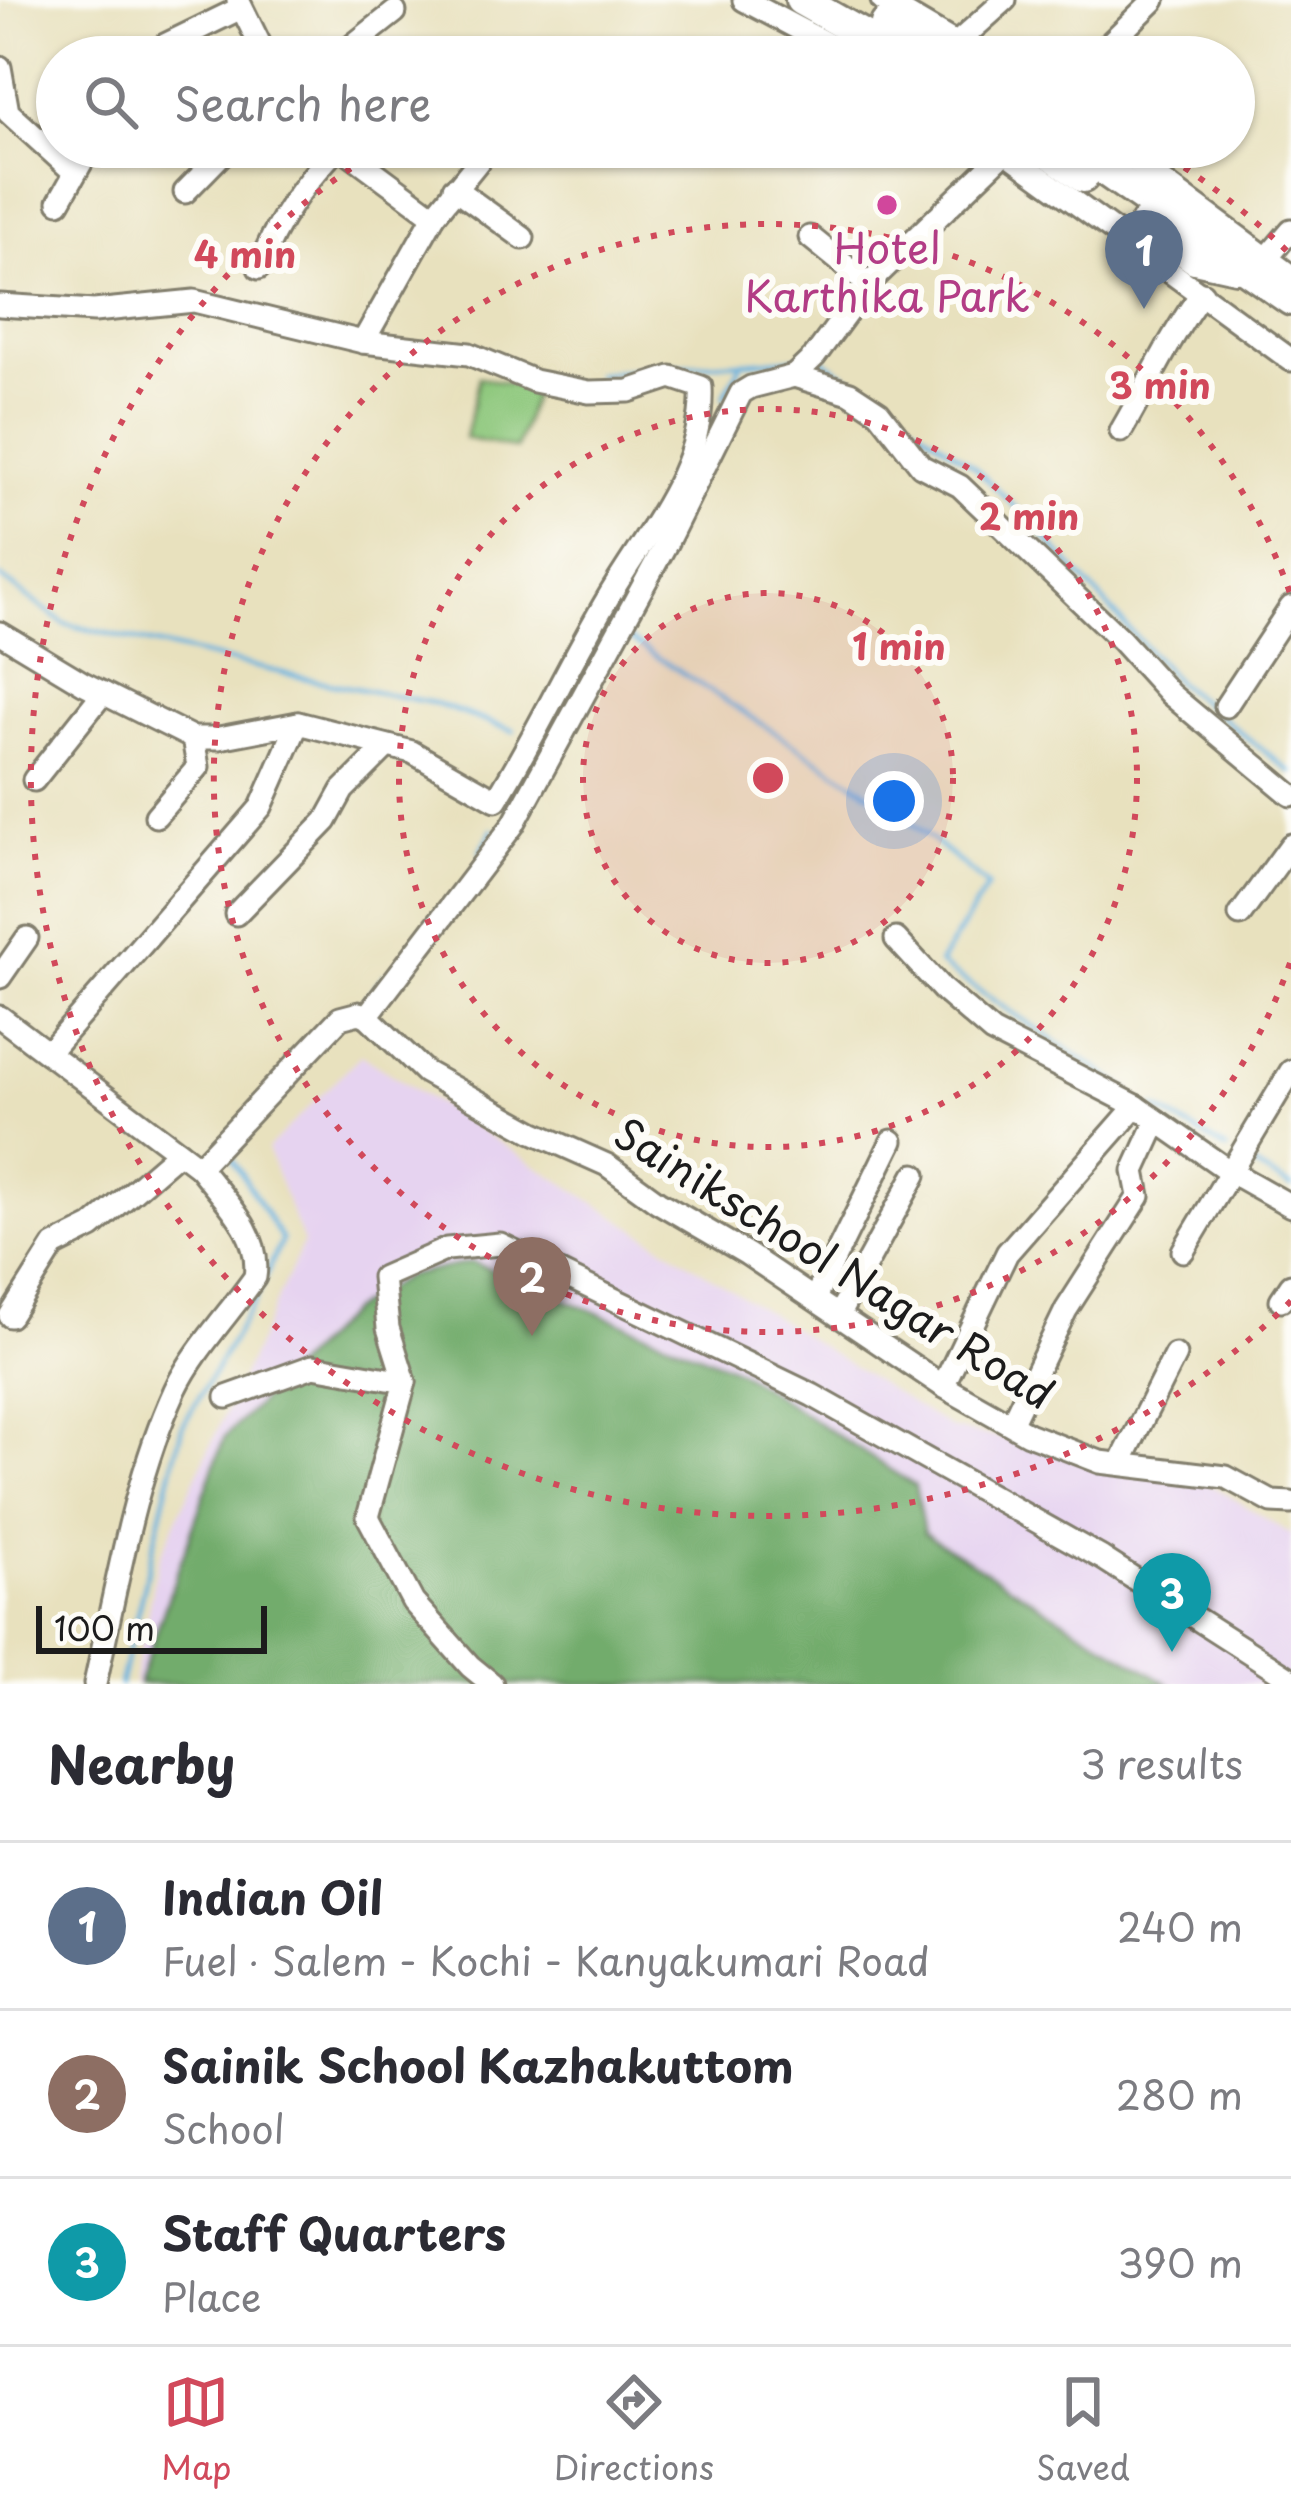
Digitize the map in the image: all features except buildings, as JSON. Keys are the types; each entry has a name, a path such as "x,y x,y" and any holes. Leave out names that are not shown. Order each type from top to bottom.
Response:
{"highway":[{"path":"801,0 865,36"},
{"path":"844,0 918,36"},
{"path":"1071,168 1195,258 1257,263"},
{"path":"1101,168 1203,238 1257,263 1291,300"}],"street":[{"path":"745,0 813,36"},
{"path":"964,36 1006,0"},
{"path":"1117,36 1154,0"},
{"path":"893,3 931,36"},
{"path":"183,36 239,4 255,36"},
{"path":"364,36 394,12"},
{"path":"0,67 4,114 36,141"},
{"path":"69,168 75,173"},
{"path":"59,202 78,168"},
{"path":"185,192 208,168"},
{"path":"259,268 272,233 320,168"},
{"path":"368,168 434,216"},
{"path":"363,342 434,216 472,168"},
{"path":"199,1167 340,1018 359,1012 367,1016 514,825 666,544 741,393 794,376 868,284 984,168"},
{"path":"1029,168 1291,359"},
{"path":"1141,168 1257,263 1291,276"},
{"path":"454,188 523,238"},
{"path":"1257,263 1291,230"},
{"path":"810,237 868,284"},
{"path":"1120,431 1171,335 1202,293"},
{"path":"0,304 94,311 194,301 363,342 469,354 534,381 589,392 629,391 671,377 701,387 698,436 661,515 608,598 530,747 496,800 412,752 298,723 219,738 193,738 0,633"},
{"path":"794,376 850,394 879,412 921,466 960,486 1121,640 1170,694 1291,795"},
{"path":"1226,706 1291,608"},
{"path":"34,779 103,693"},
{"path":"48,1053 261,807 298,723"},
{"path":"156,816 198,767 193,738"},
{"path":"236,914 326,821 343,790 387,746"},
{"path":"1240,915 1291,845"},
{"path":"0,977 27,938"},
{"path":"896,939 943,990 992,1032 1136,1106 1229,1171 1291,1206"},
{"name":"Sainikschool Nagar Road","path":"367,1016 425,1072 533,1132 608,1165 943,1386 1011,1424 1100,1462 1226,1477 1272,1502 1290,1502"},
{"path":"0,1017 199,1167 252,1240 258,1258 255,1277 177,1386 154,1442 95,1684"},
{"path":"1184,1251 1291,1071"},
{"path":"943,1386 1007,1253 1136,1106"},
{"path":"1011,1424 1066,1310 1139,1196 1134,1171 1157,1120"},
{"path":"815,1298 892,1141"},
{"path":"10,1316 54,1246 92,1227 179,1152"},
{"path":"839,1314 915,1175"},
{"path":"492,1684 413,1602 368,1517 404,1382 388,1328 383,1277 447,1250 500,1244 819,1399 1102,1558 1291,1679"},
{"path":"1120,1464 1175,1355"},
{"path":"227,1397 313,1366 404,1382"}],"shaded area":[{"path":"361,1055 952,1429 1194,1475 1291,1534 1291,1684 133,1684 158,1560 303,1243 267,1149"}],"green space":[{"path":"479,377 535,389 516,449 465,438"},
{"path":"472,1262 734,1368 915,1486 924,1533 1169,1684 138,1684 224,1438 351,1310 407,1276"}],"waterway":[{"path":"597,375 804,357"},
{"path":"820,357 971,464 1032,523 1178,683 1291,772"},
{"path":"723,398 740,366"},
{"path":"0,577 65,624 433,703 514,731"},
{"path":"629,639 893,808 988,886 939,964 1130,1091"},
{"path":"506,807 556,724"},
{"path":"480,852 493,829"},
{"path":"366,999 385,975"},
{"path":"120,1684 182,1427 254,1302 282,1240 230,1155 293,1083"},
{"path":"1155,1107 1227,1150"},
{"path":"1249,1163 1291,1187"}],"place":[{"name":"Hotel Karthika Park","path":"887,205"},
{"name":"Indian Oil","path":"1144,309"},
{"name":"Sainik School Kazhakuttom","path":"532,1336"},
{"name":"Staff Quarters","path":"1172,1652"}]}
